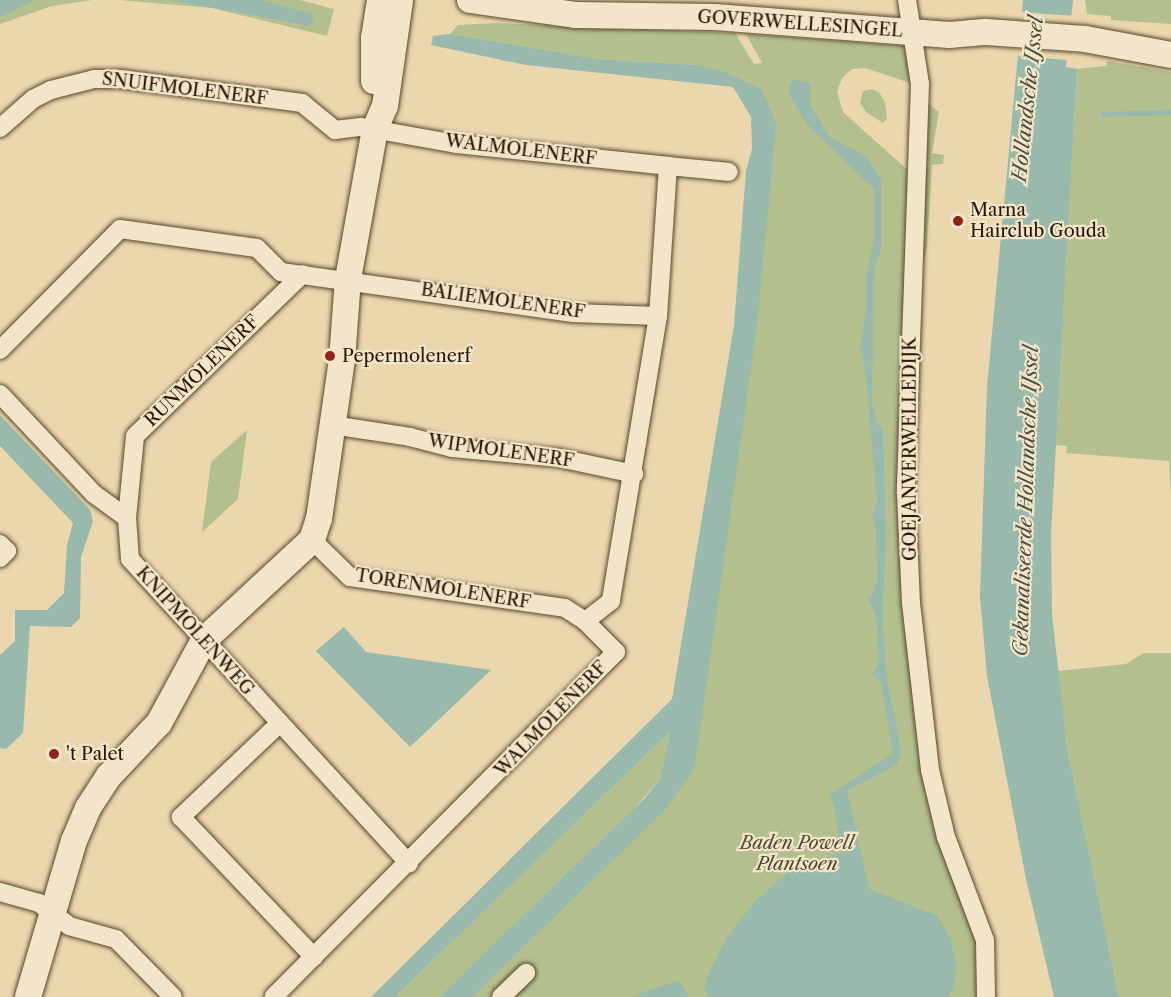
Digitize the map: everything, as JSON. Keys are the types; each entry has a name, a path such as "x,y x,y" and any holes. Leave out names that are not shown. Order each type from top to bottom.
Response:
{"street":[{"path":"375,129 370,109 380,0"},
{"path":"28,997 88,808 109,776 159,723 204,640 312,540 319,519 342,360 348,279 375,129 385,106 400,0"},
{"name":"GOVERWELLESINGEL","path":"470,0 575,15 910,16"},
{"name":"GOVERWELLESINGEL","path":"732,0 910,16 986,32 1085,39 1143,47 1171,55"},
{"name":"GOEJANVERWELLEDIJK","path":"910,16 920,84 906,493 911,603 930,770 946,837 985,940 986,997"},
{"name":"GOVERWELLESINGEL","path":"1143,47 1171,44"},
{"name":"SNUIFMOLENERF","path":"0,128 33,99 94,79 302,103 335,130 375,129"},
{"name":"WALMOLENERF","path":"375,129 456,144 729,171"},
{"path":"585,621 611,601 634,474 658,316 668,166"},
{"path":"0,350 120,229 257,248 281,272 348,279"},
{"name":"RUNMOLENERF","path":"127,518 135,436 303,274"},
{"name":"BALIEMOLENERF","path":"348,279 573,313 658,316"},
{"path":"0,394 94,494 127,518"},
{"name":"WIPMOLENERF","path":"332,425 452,448 558,459 634,474"},
{"name":"KNIPMOLENWEG","path":"127,518 130,559 409,864"},
{"name":"TORENMOLENERF","path":"312,540 350,577 565,608 585,621"},
{"name":"WALMOLENERF","path":"273,997 409,864 616,652 585,621"},
{"path":"280,723 181,817 314,957"},
{"path":"0,892 39,903 69,926 116,939 173,997"},
{"path":"501,997 526,973"}],"green space":[{"path":"0,0 92,0 52,6 0,24"},
{"path":"119,0 300,0 334,9 327,36 212,8"},
{"path":"1085,0 1171,0 1171,24 1111,20 1111,16 1087,14"},
{"name":"Baden Powell Plantsoen","path":"496,23 735,33 754,64 762,63 746,34 908,46 913,84 865,68 852,69 842,78 837,91 843,112 910,172 913,672 981,959 979,997 458,997 679,772 764,171 747,84 698,65 597,59 450,34 458,25"},
{"path":"1107,61 1171,72 1171,497 1169,461 1066,453 1067,446 1056,445 1077,69 1106,66"},
{"path":"872,89 879,92 885,103 887,119 883,123 866,112 860,103 863,91"},
{"path":"925,102 939,112 932,153 944,155 943,164 932,165 927,247 923,264"},
{"path":"247,430 238,499 202,532 211,462"},
{"path":"1144,653 1171,653 1171,997 1119,997 1067,747 1058,671 1126,664"},
{"path":"672,730 660,779 625,819 439,997 395,997"}],"water":[{"path":"0,0 34,0 0,17"},
{"path":"170,0 261,0 314,14 311,26"},
{"path":"1023,0 1073,0 1066,67 1077,69 1051,535 1052,614 1067,747 1119,997 1054,997 1026,879 987,676 980,597 987,387"},
{"path":"450,34 597,59 698,65 728,73 761,89 776,123 757,325 695,766 666,809 472,997 439,997 644,799 660,779 671,731 395,997 371,997 672,699 734,325 746,171 752,149 751,117 733,87 526,65 431,45 433,36"},
{"path":"793,79 810,84 810,106 829,136 866,157 881,178 881,251 874,268 872,402 876,422 883,431 886,538 882,616 886,673 901,750 897,764 847,791 869,889 937,916 950,938 957,967 953,990 945,997 708,997 705,991 707,977 727,937 756,900 791,870 841,853 835,810 829,795 893,754 881,683 872,673 879,663 876,614 866,598 873,593 877,581 876,530 872,517 877,501 865,368 860,346 866,313 866,276 874,240 874,189 808,125 790,96 788,87"},
{"path":"0,415 90,510 93,521 81,557 80,618 71,627 30,626 23,733 6,749 0,748 0,655 15,641 15,610 47,610 64,593 67,545 73,523 0,446"},
{"path":"344,627 366,652 491,670 410,747 316,651"},
{"path":"678,980 689,997 631,997"}],"pier":[{"path":"1020,12 1075,16 1070,65 1080,68 1067,67 1067,60 1017,56"}],"waterway":[{"path":"1103,114 1171,112"}],"place":[{"name":"Marna Hairclub Gouda","path":"958,221"},
{"name":"Pepermolenerf","path":"330,356"},
{"name":"'t Palet","path":"54,754"}],"water label":[{"name":"Hollandsche IJssel","path":"1028,99"},
{"name":"Gekanaliseerde Hollandsche IJssel","path":"1026,501"}]}
